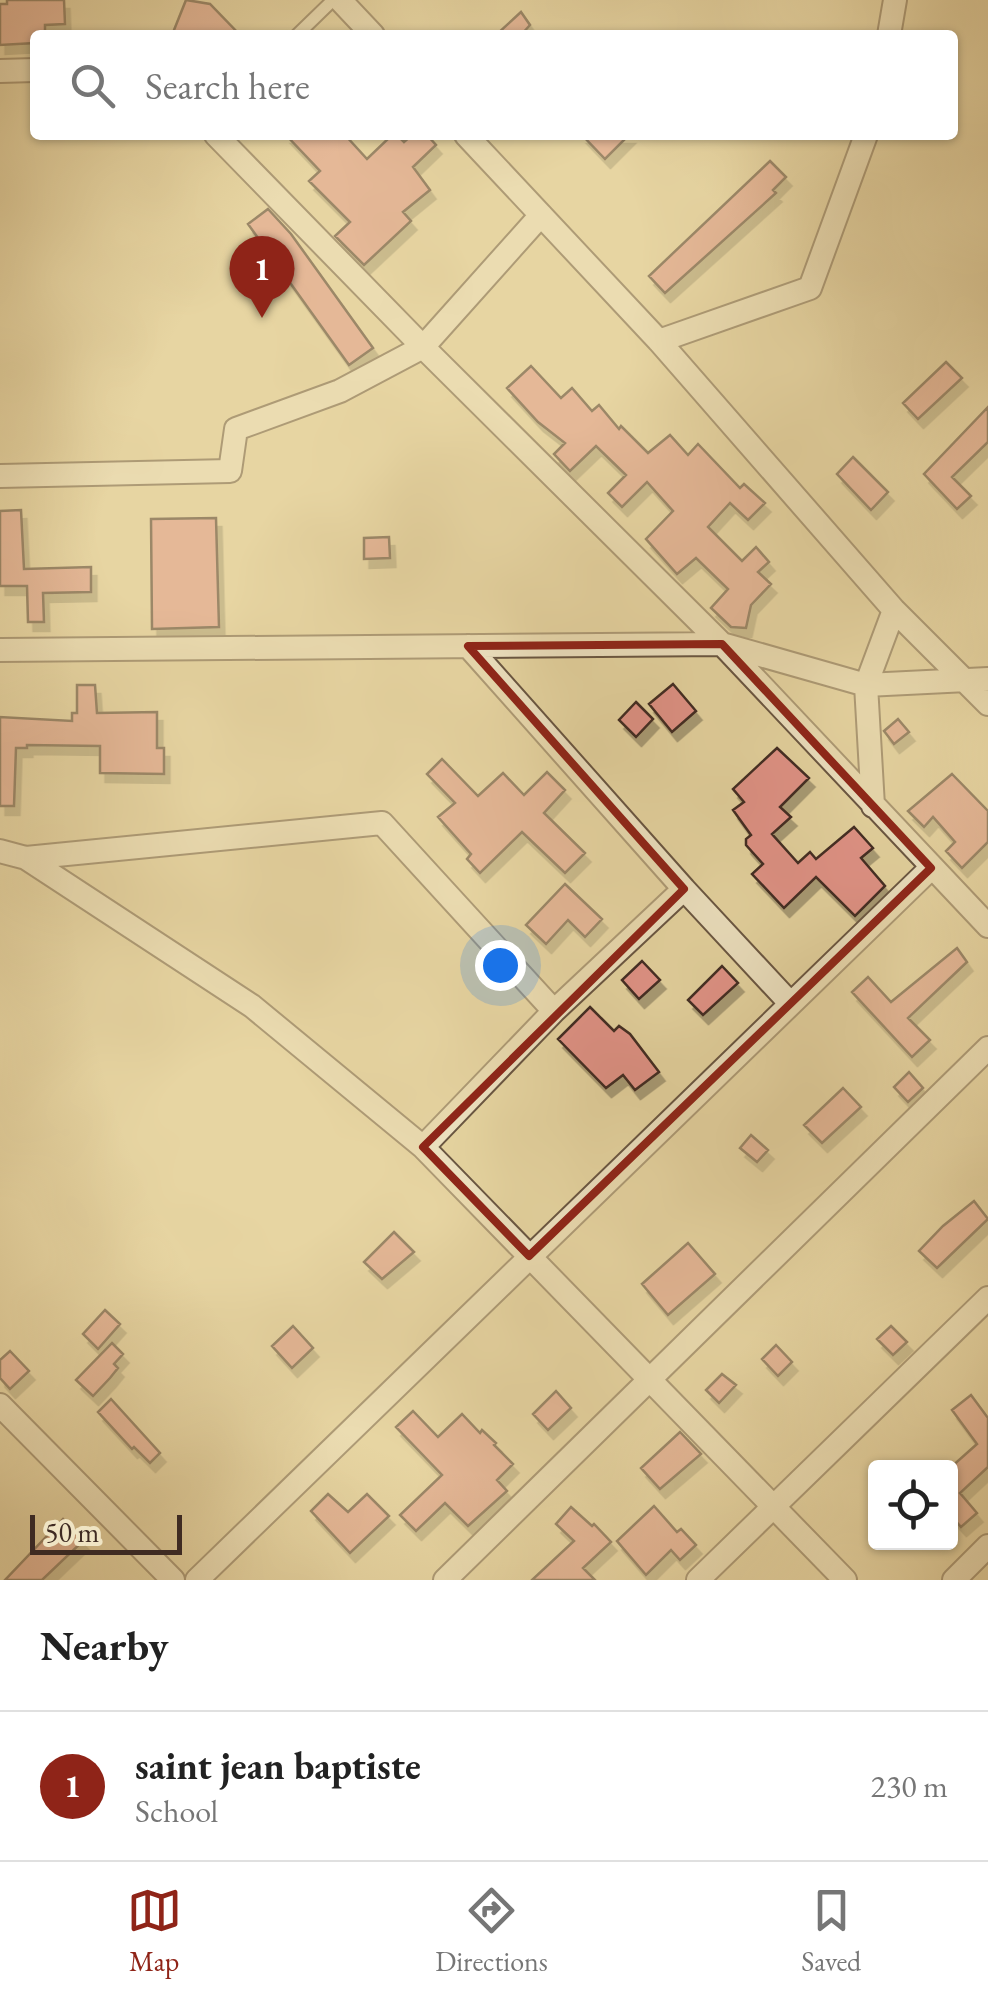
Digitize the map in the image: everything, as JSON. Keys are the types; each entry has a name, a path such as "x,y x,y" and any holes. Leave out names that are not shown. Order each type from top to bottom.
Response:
{"street":[{"path":"336,0 368,30"},
{"path":"890,30 895,0"},
{"path":"0,71 30,70"},
{"path":"221,140 423,348 722,644 988,926"},
{"path":"471,140 659,342 894,610 988,704"},
{"path":"659,342 810,288 864,140"},
{"path":"0,476 230,470 236,430 340,391 423,348 541,215"},
{"path":"872,806 866,685 894,610"},
{"path":"0,650 722,644 866,685 988,679"},
{"path":"468,646 790,1003"},
{"path":"26,858 382,822 554,1011"},
{"path":"0,851 26,858 252,1006 422,1146 845,1580"},
{"path":"197,1580 931,868"},
{"path":"422,1146 554,1011 684,889"},
{"path":"445,1580 988,1048"},
{"path":"698,1580 988,1298"},
{"path":"0,1404 173,1580"},
{"path":"954,1580 988,1546"}],"lane":[{"path":"303,30 336,0"}],"highlighted area":[{"path":"722,644 931,868 529,1256 423,1147 684,889 468,646"}],"building":[{"path":"7,0 64,0 65,24 30,30 30,43 0,45 0,4 7,4"},
{"path":"186,0 210,4 235,30 174,30"},
{"path":"521,12 530,25 526,30 501,30"},
{"path":"291,140 350,140 367,159 387,140 432,140 436,145 413,167 430,190 403,212 411,221 364,265 335,236 350,222 309,181 320,171"},
{"path":"587,140 624,140 605,159"},
{"path":"770,161 786,177 773,190 776,193 665,293 649,276"},
{"path":"268,209 291,234 373,348 349,365 248,224"},
{"path":"946,362 962,378 918,419 903,403"},
{"path":"531,366 561,398 572,388 592,411 599,405 619,429 621,426 648,453 670,435 688,455 698,444 740,488 744,484 765,503 748,520 730,503 708,527 742,561 756,547 769,562 758,572 771,584 751,605 746,628 731,627 711,608 728,589 696,558 677,574 646,539 673,511 647,482 622,507 608,493 626,475 596,446 570,471 554,454 565,443 538,422 507,388"},
{"path":"988,407 988,442 952,477 971,496 957,509 924,474"},
{"path":"853,457 888,492 871,510 837,474"},
{"path":"21,510 24,569 91,567 91,592 43,593 44,622 28,622 27,586 0,586 0,511"},
{"path":"216,518 219,627 152,629 151,519"},
{"path":"389,537 390,558 364,559 364,538"},
{"path":"673,684 696,711 672,732 649,704"},
{"path":"77,685 95,685 97,713 157,712 157,748 164,748 164,774 100,773 100,746 27,745 16,748 14,806 0,806 0,717 72,721 72,713 77,713"},
{"path":"636,702 653,719 636,737 619,720"},
{"path":"898,719 909,732 894,744 884,731"},
{"path":"777,748 809,778 780,807 791,817 772,834 798,863 810,852 816,859 854,827 873,848 861,858 885,886 855,916 816,877 784,908 752,874 763,864 746,845 751,835 733,810 744,802 733,789"},
{"path":"442,759 478,796 503,773 524,795 547,772 565,790 544,813 585,853 565,873 522,832 480,873 467,859 471,854 438,817 455,803 427,774"},
{"path":"952,774 988,811 988,842 962,868 946,851 955,842 933,817 924,827 908,811"},
{"path":"565,884 602,919 585,937 568,920 546,944 526,925"},
{"path":"957,948 967,962 908,1018 930,1040 912,1057 852,992 868,977 891,1002"},
{"path":"642,961 660,980 639,999 622,980"},
{"path":"722,966 738,983 703,1015 688,1000"},
{"path":"590,1007 614,1031 619,1026 630,1034 659,1072 635,1090 623,1075 606,1088 558,1039"},
{"path":"909,1072 923,1088 908,1102 894,1087"},
{"path":"843,1088 861,1107 822,1143 804,1125"},
{"path":"751,1135 768,1150 757,1162 740,1148"},
{"path":"974,1201 988,1219 937,1268 919,1251"},
{"path":"394,1232 414,1252 382,1279 364,1262"},
{"path":"688,1243 715,1274 668,1315 642,1284"},
{"path":"105,1310 120,1324 98,1349 83,1334"},
{"path":"293,1326 313,1348 292,1368 272,1346"},
{"path":"891,1326 907,1342 893,1355 877,1339"},
{"path":"112,1343 123,1354 114,1364 118,1368 93,1396 76,1380"},
{"path":"776,1345 792,1362 778,1376 762,1359"},
{"path":"10,1351 29,1371 10,1389 0,1378 0,1360"},
{"path":"722,1374 736,1385 719,1403 706,1390"},
{"path":"556,1391 571,1408 548,1430 533,1414"},
{"path":"971,1395 988,1418 988,1467 960,1493 977,1513 961,1527 958,1461 977,1444 952,1410"},
{"path":"111,1399 160,1453 150,1463 98,1412"},
{"path":"413,1411 438,1437 462,1414 496,1443 513,1464 497,1480 507,1491 468,1526 445,1503 416,1531 400,1515 442,1475 396,1427"},
{"path":"680,1432 701,1454 660,1489 641,1468"},
{"path":"328,1494 348,1512 367,1494 389,1516 350,1553 311,1511"},
{"path":"654,1506 677,1532 681,1529 696,1545 680,1560 671,1550 646,1575 617,1541"},
{"path":"571,1507 611,1542 583,1568 595,1580 532,1580 574,1541 556,1524"},
{"path":"63,1519 83,1541 42,1580 5,1580"}],"place":[{"name":"saint jean baptiste","path":"262,318"}]}
